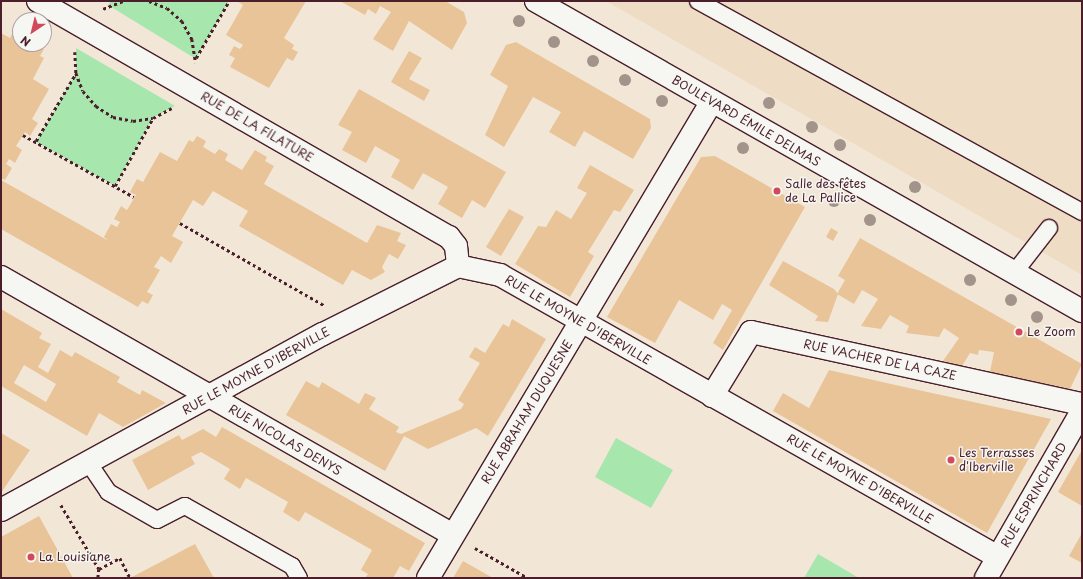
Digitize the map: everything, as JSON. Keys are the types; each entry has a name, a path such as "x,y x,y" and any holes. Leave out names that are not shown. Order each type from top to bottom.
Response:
{"street":[{"name":"RUE DE LA FILATURE","path":"38,1 448,237 456,246 458,266"},
{"name":"BOULEVARD ÉMILE DELMAS","path":"536,1 1082,312"},
{"name":"RUE ABRAHAM DUQUESNE","path":"428,578 712,101"},
{"name":"RUE LE MOYNE D'IBERVILLE","path":"1,510 48,483 351,320 458,266 500,275 998,558"},
{"name":"RUE NICOLAS DENYS","path":"1,277 453,536"},
{"name":"RUE VACHER DE LA CAZE","path":"712,396 751,332 1082,404"},
{"name":"RUE ESPRINCHARD","path":"986,578 1082,411"}],"lane":[{"path":"698,1 1082,212"},
{"path":"1014,273 1049,228"},
{"path":"88,462 108,492 157,520 185,506 292,566 299,578"}],"path":[{"path":"108,5 111,1"},
{"path":"149,1 167,8 182,21 192,39 196,59 195,66"},
{"path":"196,59 230,1"},
{"path":"36,142 76,73"},
{"path":"115,186 153,118"},
{"path":"23,135 134,197"},
{"path":"180,223 351,320"},
{"path":"48,483 99,569 98,578"},
{"path":"453,536 528,578"},
{"path":"99,569 120,558 130,578"}],"shaded area":[{"path":"606,1 1082,1 1082,275"}],"green space":[{"path":"111,1 229,1 196,59 108,5"},
{"path":"76,48 175,106 153,118 115,186 36,142 76,73"},
{"path":"616,438 673,470 651,508 595,477"},
{"path":"818,554 859,578 804,578"}],"building":[{"path":"237,1 306,1 284,38 294,45 292,49 298,52 293,61 287,58 269,88 230,67 235,58 229,55 234,46 240,49 243,45 226,35 243,5"},
{"path":"340,1 445,1 464,12 467,23 452,50 409,21 393,51 373,39 391,12 380,6 376,14 368,9 365,15"},
{"path":"1,33 10,38 12,34 12,52 42,52 40,56 44,58 33,79 49,89 32,119 38,123 30,136 25,132 16,146 22,150 15,163 9,159 6,164 12,168 5,180 1,178"},
{"path":"516,42 650,119 651,128 633,159 584,131 575,147 549,132 561,112 533,97 504,147 485,135 508,86 490,75 506,45"},
{"path":"409,51 422,58 409,79 430,90 424,101 391,82"},
{"path":"359,89 506,172 485,208 472,200 462,218 438,204 448,187 423,173 413,190 391,177 400,160 375,146 366,163 342,150 352,132 338,125"},
{"path":"197,136 206,141 203,147 215,154 219,149 228,154 225,160 242,170 255,150 267,157 265,161 274,166 264,184 367,243 377,225 401,233 397,241 406,245 398,259 389,254 382,267 385,272 371,280 352,270 343,285 239,226 248,211 213,191 203,206 193,200 172,236 183,242 171,263 161,256 154,267 160,270 147,292 153,295 148,304 142,301 138,307 1,229 1,180 109,241 104,237 111,224 117,227 120,222 114,219 121,206 127,210 136,195 130,192 137,179 143,182 160,152 177,161 189,140 193,142"},
{"path":"715,156 805,207 723,350 713,343 732,310 722,304 713,320 679,300 655,343 607,317 701,157"},
{"path":"590,165 634,190 620,212 614,210 588,252 594,256 570,297 515,264 538,226 546,227 556,210 571,219 587,193 577,188"},
{"path":"509,209 524,217 501,256 486,247"},
{"path":"831,228 838,232 833,241 826,237"},
{"path":"860,238 1082,364 1070,389 990,372 994,352 979,350 978,355 970,353 962,366 943,361 959,338 944,328 939,337 906,333 909,326 890,315 881,329 861,326 878,299 862,290 854,304 837,294 845,280 838,276"},
{"path":"783,261 834,289 838,294 828,322 815,321 818,316 769,285"},
{"path":"1,309 42,333 39,338 51,344 38,367 48,373 60,350 72,357 75,352 120,377 117,382 140,395 142,390 166,403 123,427 99,413 87,436 1,386","holes":["24,365 56,384 46,402 14,383"]},
{"path":"512,319 546,339 488,436 476,428 428,449 404,436 385,471 286,415 306,381 319,388 322,382 359,404 365,393 376,398 369,409 399,427 396,432 401,434 461,409 464,404 458,400 480,363 469,357 475,347 485,353 503,324 509,327"},
{"name":"Les Terrasses d'Iberville","path":"829,370 1051,419 987,533 773,411 783,393 809,408"},
{"path":"222,427 425,543 409,571 400,566 393,578 365,578 368,574 361,570 372,550 305,512 299,522 283,512 288,502 246,478 240,489 224,479 230,469 201,452 191,457 195,464 148,490 132,460 179,435 182,440 203,429 216,437"},
{"path":"1,433 30,450 1,493"},
{"path":"1082,450 1082,506 1058,492"},
{"name":"La Louisiane","path":"39,516 73,578 1,578 1,537"},
{"path":"1082,533 1082,563 1069,556"},
{"name":"La Louisiane","path":"195,544 214,578 130,578"},
{"path":"463,561 493,578 453,578"}],"place":[{"name":"Salle des fêtes de La Pallice","path":"777,191"},
{"name":"Le Zoom","path":"1019,332"},
{"name":"Les Terrasses d'Iberville","path":"951,460"},
{"name":"La Louisiane","path":"31,557"}]}
